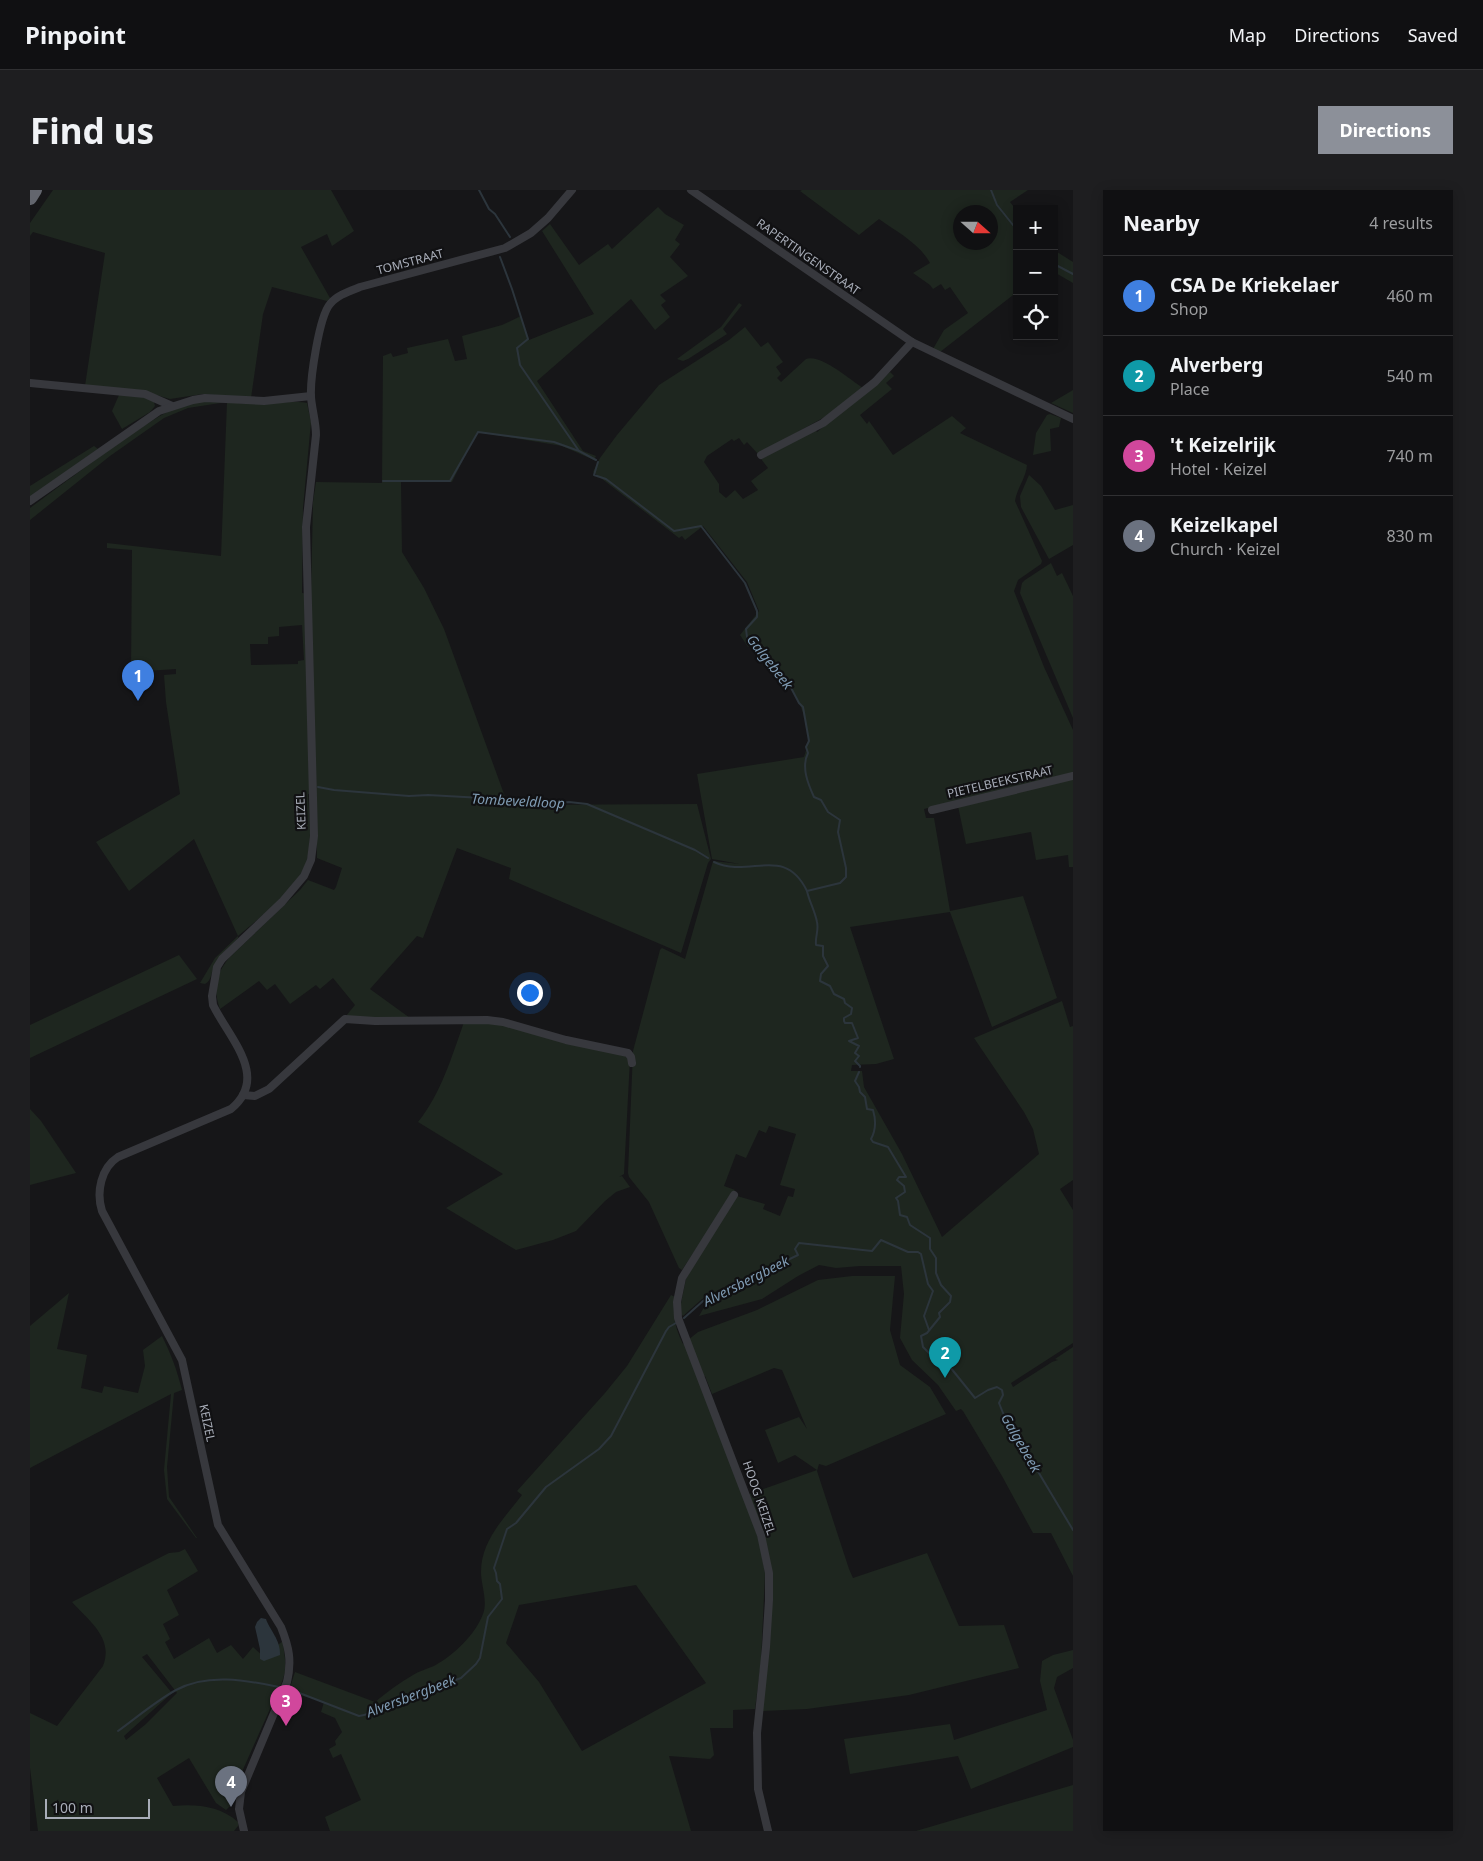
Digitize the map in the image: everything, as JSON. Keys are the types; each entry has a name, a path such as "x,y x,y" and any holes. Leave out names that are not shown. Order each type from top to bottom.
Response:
{"highway":[{"path":"30,198 35,190"}],"street":[{"name":"TOMSTRAAT","path":"312,479 316,421 311,396 318,333 330,304 348,292 360,287 505,248 531,233 548,218 572,190"},
{"name":"RAPERTINGENSTRAAT","path":"691,190 912,342 1073,419"},
{"path":"761,455 823,423 875,382 912,342"},
{"path":"30,383 145,394 172,406"},
{"path":"30,501 159,411 172,406 205,398 264,400 311,396"},
{"name":"KEIZEL","path":"244,1831 239,1809 241,1792 287,1682 291,1668 287,1642 281,1627 218,1525 182,1360 98,1201 104,1174 112,1161 125,1153 232,1109 243,1095 248,1079 246,1065 213,1005 213,982 217,967 222,958 295,888 304,876 311,860 314,836 306,527 312,479"},
{"name":"PIETELBEEKSTRAAT","path":"932,810 1073,776"},
{"path":"243,1095 255,1096 269,1089 345,1019 375,1021 487,1020 503,1022 566,1040 628,1053 632,1063"},
{"name":"HOOG KEIZEL","path":"734,1195 682,1278 678,1302 678,1318 761,1534 769,1573 766,1647 757,1734 758,1789 768,1831"}],"shaded area":[{"path":"53,190 331,190 354,231 332,246 327,234 301,247 330,298 327,301 272,287 263,314 251,398 203,394 170,399 146,392 85,386 105,253 33,232 30,236 30,223"},
{"path":"1028,190 1010,202 1013,206 1013,295 940,352 933,349 944,330 968,313 950,287 945,290 941,284 933,289 913,273 930,263 907,238 879,219 859,235 800,191"},
{"path":"658,207 665,214 684,225 675,240 680,244 670,257 688,276 660,295 666,301 661,305 670,317 655,330 631,299 537,381 583,451 596,456 594,460 562,446 477,432 452,482 401,482 402,552 424,588 444,629 508,805 697,804 711,859 708,863 681,953 509,879 511,868 457,848 423,938 417,936 370,989 410,1018 346,1016 355,1005 333,978 320,989 316,985 290,1004 275,984 267,990 259,981 220,1009 216,995 218,976 229,958 308,880 334,890 336,887 342,868 317,858 316,794 308,794 310,841 304,868 289,890 238,936 194,839 129,891 96,842 180,794 166,702 164,675 176,674 176,669 131,672 132,550 107,548 107,543 221,556 227,402 254,404 307,403 311,422 303,508 302,593 311,594 313,502 316,482 382,483 383,356 391,353 393,357 408,353 407,348 448,339 455,361 467,359 462,336 502,325 521,316 529,340 594,314 542,231 550,224 579,265 608,244 612,249","holes":["302,625 304,660 298,661 298,664 251,665 250,644 268,644 268,637 279,636 279,627"]},
{"path":"1058,253 1073,262 1073,283 1058,274"},
{"path":"739,303 742,305 723,329 727,334 688,359 683,361 677,359 721,327"},
{"path":"745,327 761,347 768,342 783,362 776,367 781,374 777,378 781,382 806,359 812,358 827,364 863,388 830,414 758,454 747,442 744,445 739,438 734,441 732,439 707,456 704,462 719,484 719,492 726,498 735,490 743,499 758,490 751,481 768,468 761,459 815,429 817,432 890,372 894,376 886,383 892,389 860,415 867,424 869,421 893,455 952,416 966,428 960,433 1027,465 1015,501 1042,561 1041,564 1018,580 1014,591 1044,667 1073,730 1073,774 924,809 926,818 934,818 950,911 1023,896 1057,998 992,1027 950,912 850,927 894,1059 876,1064 852,1065 851,1071 862,1071 864,1087 902,1154 942,1237 1039,1154 1033,1129 1024,1112 974,1038 1062,1001 1070,1027 1073,1026 1073,1180 1060,1189 1073,1210 1073,1343 1011,1383 1013,1387 1058,1360 1055,1359 1073,1347 1073,1576 1051,1533 1033,1533 963,1411 961,1409 956,1411 938,1385 912,1360 900,1338 904,1294 901,1266 836,1268 819,1265 762,1299 699,1316 707,1302 723,1291 702,1299 683,1316 681,1314 680,1308 687,1274 737,1196 765,1204 763,1209 780,1216 788,1196 793,1197 795,1189 780,1185 796,1134 769,1126 766,1133 759,1130 746,1158 736,1154 724,1186 735,1190 682,1270 679,1268 649,1202 629,1177 633,1051 660,950 662,948 685,959 713,861 740,864 712,859 697,774 804,757 808,738 806,724 797,698 783,674 758,641 748,647 740,635 759,611 747,582 703,526 685,540 682,536 679,538 593,472 600,458 617,435 659,385 729,340"},
{"path":"1073,390 1073,413 1051,403"},
{"path":"119,395 141,396 154,402 155,406 150,412 122,429 112,411"},
{"path":"204,401 227,402 188,408 164,418 110,456 30,520 30,508 153,420 187,404"},
{"path":"1050,414 1061,418 1059,427 1050,429 1051,451 1033,455 1036,433 1047,415"},
{"path":"94,446 98,449 30,497 30,486"},
{"path":"1029,475 1041,486 1055,510 1073,505 1073,545 1049,559 1021,507 1020,496"},
{"path":"1051,563 1057,576 1062,573 1073,596 1073,718 1020,593 1022,583 1025,580"},
{"path":"1073,778 1073,867 1069,867 1068,855 1036,860 1031,832 966,844 958,806"},
{"path":"238,936 218,959 207,983 200,983 215,958"},
{"path":"179,955 197,979 30,1058 30,1025"},
{"path":"464,1022 495,1023 623,1055 630,1059 624,1174 619,1177 622,1176 630,1187 616,1192 576,1231 553,1240 516,1250 446,1208 503,1174 418,1122 439,1087"},
{"path":"30,1109 41,1121 76,1173 30,1185"},
{"path":"852,1276 895,1276 890,1330 900,1365 930,1387 946,1414 826,1466 819,1464 817,1471 853,1578 927,1553 959,1626 1004,1625 1019,1668 909,1695 807,1709 762,1711 772,1598 749,1494 817,1470 795,1455 778,1463 765,1430 799,1417 807,1429 782,1370 774,1368 712,1394 705,1376 699,1379 747,1505 760,1544 765,1573 761,1662 755,1709 733,1710 733,1728 710,1728 714,1755 710,1759 669,1756 691,1831 330,1831 325,1817 361,1800 341,1754 333,1758 329,1749 336,1745 335,1741 342,1732 335,1718 321,1712 324,1702 300,1695 295,1704 286,1700 295,1672 375,1702 408,1678 434,1666 449,1656 469,1637 483,1614 485,1598 481,1572 485,1550 501,1521 522,1495 517,1491 627,1366 671,1295 675,1297 675,1321 683,1344 698,1332 757,1310 818,1280","holes":["636,1585 706,1683 582,1751 539,1682 506,1643 519,1605"]},
{"path":"69,1293 57,1349 87,1355 81,1388 102,1393 104,1386 138,1393 145,1366 143,1350 162,1336 174,1362 182,1390 174,1393 167,1467 169,1497 197,1538 167,1499 164,1470 171,1394 30,1468 30,1326"},
{"path":"185,1549 198,1571 167,1590 179,1615 163,1624 170,1639 165,1642 174,1659 209,1638 217,1653 231,1645 243,1659 253,1647 263,1656 283,1641 286,1669 237,1783 234,1802 226,1810 216,1803 189,1758 157,1778 173,1806 191,1805 216,1809 238,1822 238,1826 234,1831 38,1831 30,1768 30,1713 57,1726 103,1666 106,1656 103,1638 72,1602 169,1553","holes":["147,1654 177,1693 146,1724 126,1740 124,1736 172,1693 142,1657"]},
{"path":"261,1618 266,1619 279,1644 280,1650 280,1655 264,1661 260,1659 260,1649 255,1627"},
{"path":"1073,1650 1073,1668 1057,1677 1054,1688 1073,1740 1073,1747 971,1789 958,1756 850,1774 844,1739 950,1724 954,1740 1047,1710 1040,1681 1042,1661 1053,1655"},
{"path":"1073,1785 1073,1831 916,1831"}],"waterway":[{"path":"479,190 489,209 495,214 510,237"},
{"path":"991,190 997,205 1013,225"},
{"path":"500,257 528,339 517,348 520,365 579,451"},
{"path":"1058,266 1073,274"},
{"name":"Galgebeek","path":"383,481 450,481 478,432 554,442 579,451 596,460"},
{"name":"Galgebeek","path":"598,462 594,475 606,479 674,531 701,526 745,583 757,611 757,617 746,629 747,637 761,648 767,660 775,664 778,672 789,684 803,707 809,741 806,747 808,753 805,770 814,797 821,800 828,812 840,820 838,832 846,868 846,877 840,883 807,891 817,922 816,945 823,946 823,956 828,966 821,974 820,981 830,986 834,994 844,999 845,1003 852,1008 851,1014 844,1018 844,1021 845,1023 852,1023 858,1038 849,1041 859,1046 855,1053 859,1056 855,1061 860,1067"},
{"name":"Tombeveldloop","path":"318,787 409,796 428,795 517,800 534,805 569,802 587,804 695,850 708,858"},
{"name":"Tombeveldloop","path":"714,862 727,866 765,865 788,869 798,877 807,891"},
{"name":"Galgebeek","path":"859,1072 855,1081 860,1092 865,1097 867,1109 873,1110 875,1117 875,1129 871,1139 873,1142 888,1147 906,1177 899,1177 897,1180 904,1186 905,1192 896,1198 900,1215 907,1217 910,1225 930,1238 930,1249 936,1258 936,1273 941,1285 951,1296 950,1302 939,1313 940,1317 927,1333 921,1336 923,1347 939,1363 946,1362 975,1398 997,1387 1002,1390 1003,1395 999,1403 1003,1413 1073,1530"},
{"name":"Alversbergbeek","path":"684,1318 703,1301 798,1255 795,1249 799,1243 872,1251 881,1240 908,1252 918,1252 921,1254 928,1284 933,1291 924,1316 929,1330"},
{"name":"Alversbergbeek","path":"289,1689 359,1716 417,1694 424,1688 430,1686 434,1688 461,1678 476,1664 480,1658 488,1617 502,1599 500,1584 497,1581 494,1568 507,1529 516,1523 546,1487 599,1449 611,1436 666,1331 676,1323"},
{"name":"Alversbergbeek","path":"118,1731 161,1699 176,1690 201,1681 240,1680 279,1687"}],"place":[{"name":"CSA De Kriekelaer","path":"138,701"},
{"name":"Alverberg","path":"945,1378"},
{"name":"'t Keizelrijk","path":"286,1726"},
{"name":"Keizelkapel","path":"231,1807"}]}
